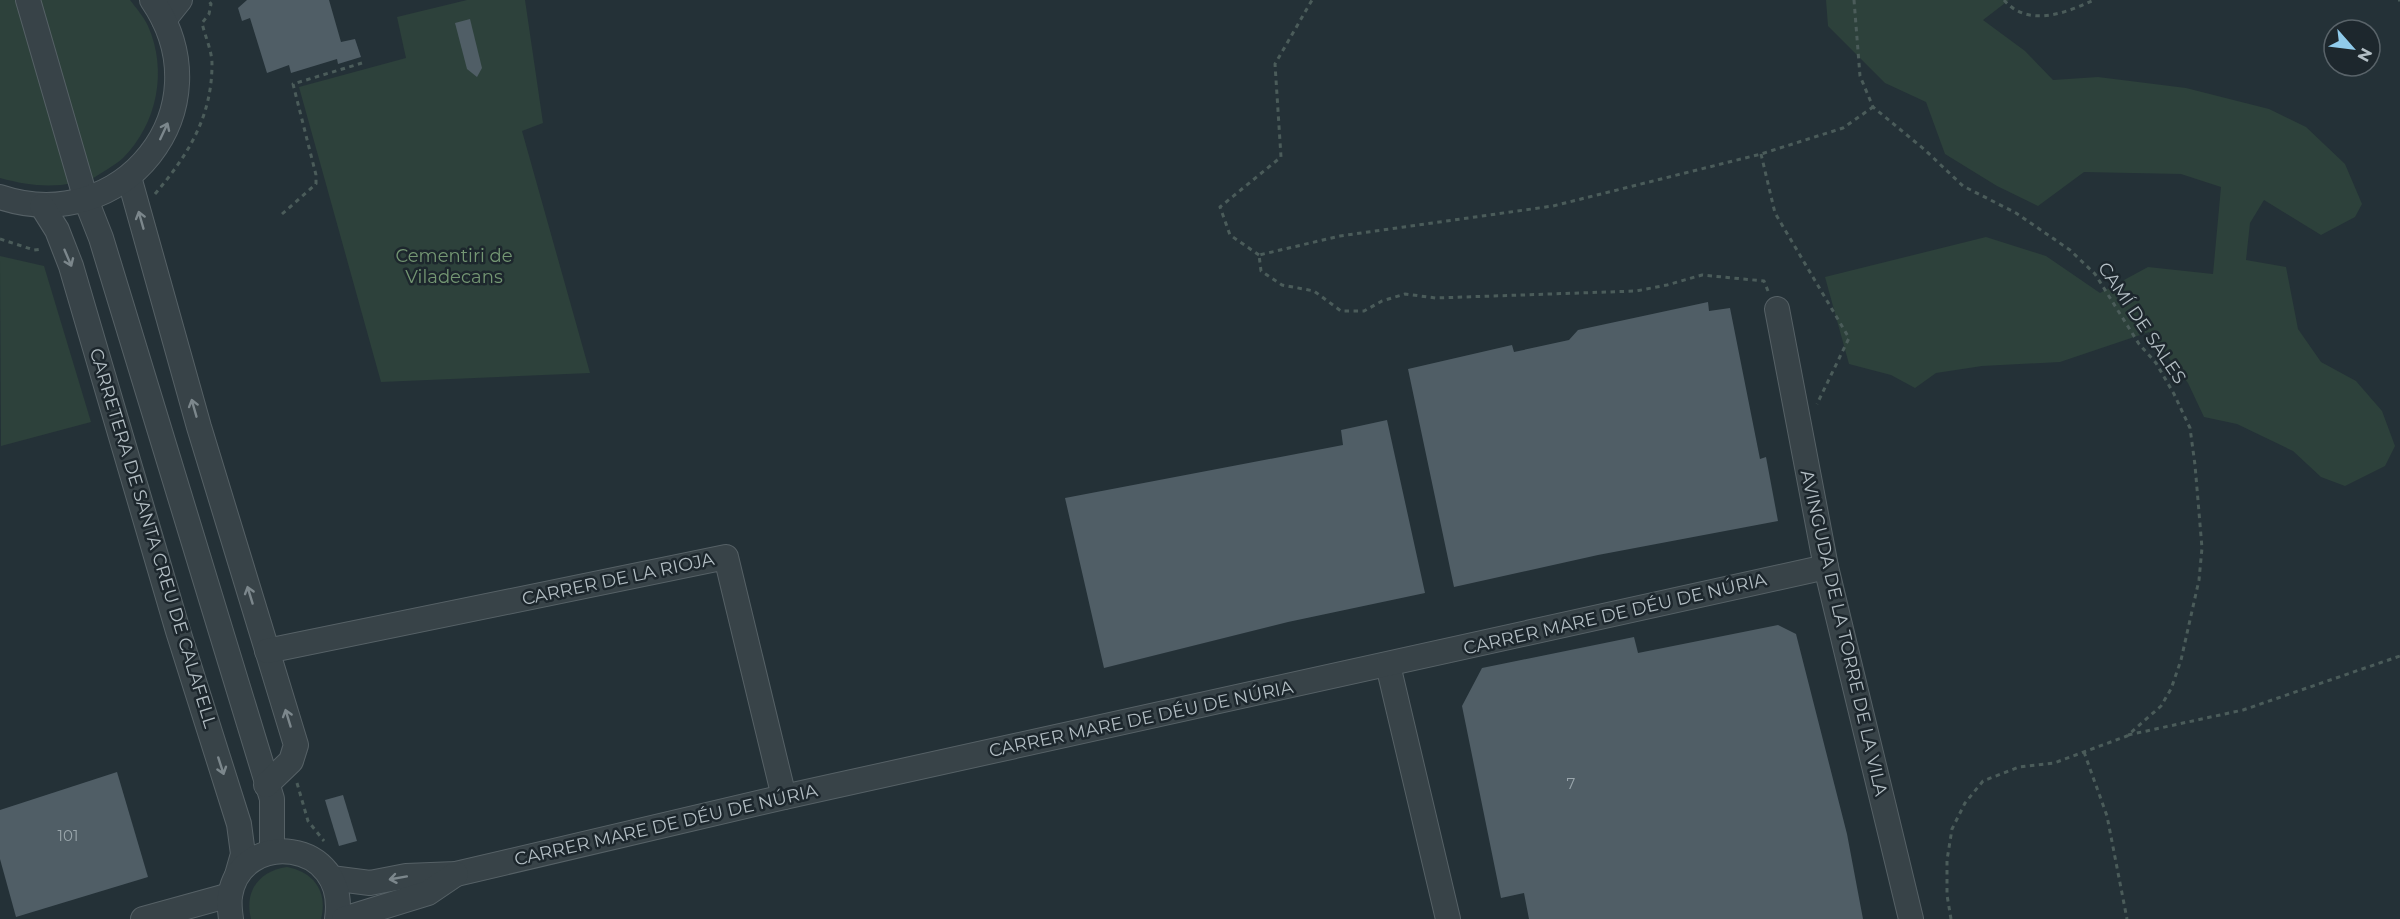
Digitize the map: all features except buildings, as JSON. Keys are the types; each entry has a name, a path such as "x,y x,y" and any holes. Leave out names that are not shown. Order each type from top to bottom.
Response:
{"street":[{"name":"CARRETERA DE SANTA CREU DE CALAFELL","path":"28,0 86,200 101,238 192,531 272,800 272,852"},
{"path":"0,197 42,206 86,200 109,190 129,177 153,151 165,130 173,108 177,67 174,48 158,10 180,0"},
{"path":"129,177 199,427 296,745 291,761 266,785"},
{"name":"CARRETERA DE SANTA CREU DE CALAFELL","path":"42,206 57,230 71,266 178,631 239,824 243,854 233,897"},
{"name":"AVINGUDA DE LA TORRE DE LA VILA","path":"1777,309 1826,567 1911,919"},
{"name":"CARRER DE LA RIOJA","path":"267,651 726,557 784,797"},
{"name":"CARRER MARE DE DÉU DE NÚRIA","path":"456,874 784,797 1826,567"},
{"path":"1388,665 1448,919"},
{"path":"143,919 233,897 255,859 272,852 287,850 308,855 324,867 331,878 339,904 337,919"},
{"path":"331,878 370,883 406,876 456,874"},
{"path":"344,919 428,893 456,874"}],"path":[{"path":"1312,0 1275,64 1281,157 1220,207 1230,235 1259,255 1340,236 1553,206 1761,153 1843,128 1873,107"},
{"name":"CAMÍ DE SALES","path":"1854,0 1860,76 1873,107 1925,150 1963,186 2016,213 2070,250 2096,274 2139,344 2156,363 2190,428 2202,548 2199,580 2181,660 2171,689 2161,706 2127,736 2054,763 2019,767 1983,781 1971,795 1952,829 1948,849 1947,895 1951,919"},
{"path":"2004,0 2011,9 2042,17 2064,14 2094,0"},
{"path":"282,214 316,184 316,175 293,84 362,63"},
{"path":"1761,153 1775,213 1849,338 1816,407"},
{"path":"1259,255 1261,271 1282,285 1314,291 1341,311 1364,311 1382,301 1405,294 1436,298 1636,291 1702,275 1764,281 1777,309"},
{"path":"2127,736 2243,710 2400,656"},
{"path":"2084,752 2107,816 2127,919"}],"green space":[{"path":"0,0 19,0 74,183 37,185 0,178"},
{"path":"39,0 130,0 146,23 154,43 158,79 156,96 144,129 123,158 92,179"},
{"name":"Cementiri de Viladecans","path":"467,0 525,0 543,123 522,131 590,373 381,382 299,87 406,58 397,17"},
{"path":"1826,0 2009,0 1983,20 2025,51 2053,80 2098,77 2186,88 2269,109 2306,127 2345,164 2362,204 2355,217 2321,235 2264,200 2250,223 2246,260 2286,267 2298,329 2321,362 2356,381 2382,411 2395,446 2385,466 2345,486 2321,477 2293,451 2237,424 2204,417 2188,383 2149,332 2060,362 1982,366 1936,373 1915,388 1891,375 1849,364 1825,277 1986,237 2046,256 2100,293 2148,267 2213,274 2221,187 2181,174 2084,172 2038,206 1997,186 1945,154 1926,102 1885,83 1828,26"},
{"path":"0,256 44,266 91,422 1,446"},
{"path":"287,867 305,873 317,885 322,900 321,919 251,919 250,900 256,884 269,873"}]}
